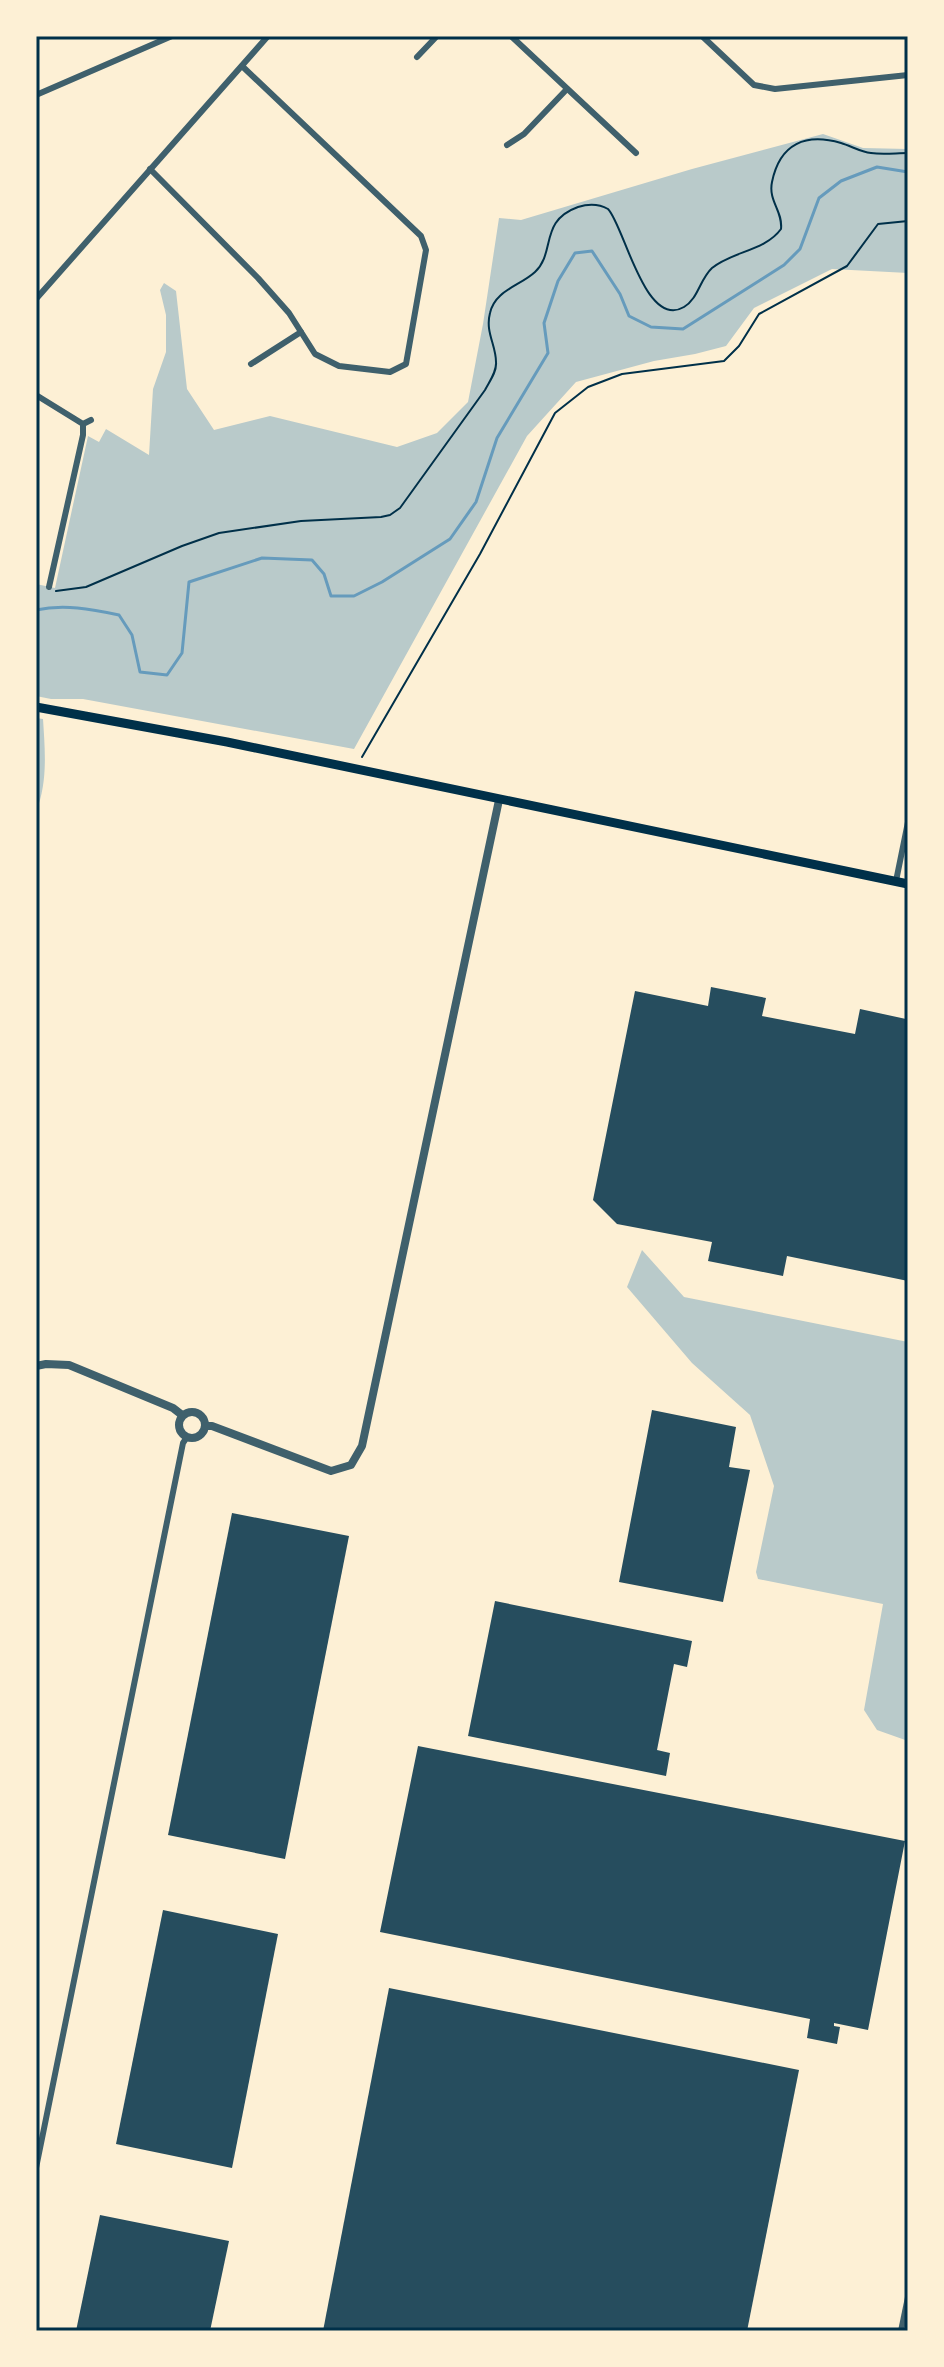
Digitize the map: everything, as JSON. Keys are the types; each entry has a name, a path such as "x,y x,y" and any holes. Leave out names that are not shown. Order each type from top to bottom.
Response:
{"main road":[{"path":"39,707 227,742 908,884"}],"street":[{"path":"36,95 172,36"},
{"path":"36,299 268,36"},
{"path":"417,57 437,36"},
{"path":"511,36 636,153"},
{"path":"702,36 754,85 775,89 908,75"},
{"path":"150,169 258,278 289,313 315,354 339,366 390,372 406,364 426,250 421,236 242,66"},
{"path":"507,145 524,134 567,89"},
{"path":"251,364 301,332"},
{"path":"36,395 83,424"},
{"path":"83,424 91,420"},
{"path":"49,587 83,424"},
{"path":"205,1426 331,1471 351,1465 362,1446 499,800"},
{"path":"896,882 908,822"},
{"path":"36,1366 69,1365 173,1408 182,1415"},
{"path":"189,1411 197,1412 203,1418 205,1426 199,1436 187,1437 178,1428 182,1415 189,1411"},
{"path":"36,2168 183,1443 187,1437"},
{"path":"901,2331 908,2297"}],"path":[{"path":"49,587 51,591 86,587 219,533 301,521 381,517 400,508 485,390 493,374 496,359 489,327 493,304 500,295 538,268 552,227 571,210 583,205 608,209 618,225 643,286 661,305 677,310 695,296 700,282 712,269 775,237 781,229 782,222 772,201 771,184 781,158 791,147 810,139 824,139 869,153 908,153"},
{"path":"362,757 480,554 555,413 588,387 622,374 724,361 739,346 759,314 847,266 878,224 908,221"}],"shaded area":[{"path":"823,134 863,148 908,149 908,273 832,269 754,308 726,346 576,382 527,436 354,749 83,699 36,696 36,584 55,588 88,436 99,442 106,429 149,455 153,389 166,352 166,315 160,290 164,283 176,291 187,389 214,430 270,416 397,447 437,433 468,402 499,218 521,220"},
{"path":"36,718 43,719 45,755 44,778 36,812"},
{"path":"642,1250 684,1297 908,1342 908,1741 877,1730 864,1710 883,1604 758,1579 756,1572 774,1486 750,1415 692,1363 627,1287"}],"building":[{"path":"711,987 766,998 762,1016 855,1034 860,1009 906,1019 908,1281 787,1256 783,1276 708,1261 712,1242 617,1224 593,1200 635,991 708,1006"},
{"path":"652,1410 736,1427 729,1467 750,1470 723,1602 619,1582"},
{"path":"232,1513 349,1536 285,1859 168,1835"},
{"path":"495,1601 692,1641 687,1667 674,1664 657,1750 670,1753 666,1776 468,1736"},
{"path":"418,1746 905,1841 868,2030 834,2023 834,2026 840,2027 837,2044 807,2038 810,2019 380,1932"},
{"path":"163,1910 278,1934 232,2168 116,2144"},
{"path":"389,1988 799,2070 747,2331 323,2331"},
{"path":"100,2215 229,2241 210,2331 76,2331"}],"waterway":[{"path":"36,610 67,607 119,615 132,635 140,672 167,675 182,653 189,582 262,558 312,560 324,574 331,596 354,596 382,582 450,539 476,502 497,438 548,353 544,323 558,281 575,253 592,251 620,294 629,316 651,327 683,329 784,265 800,249 819,198 841,181 877,167 908,172"}]}
